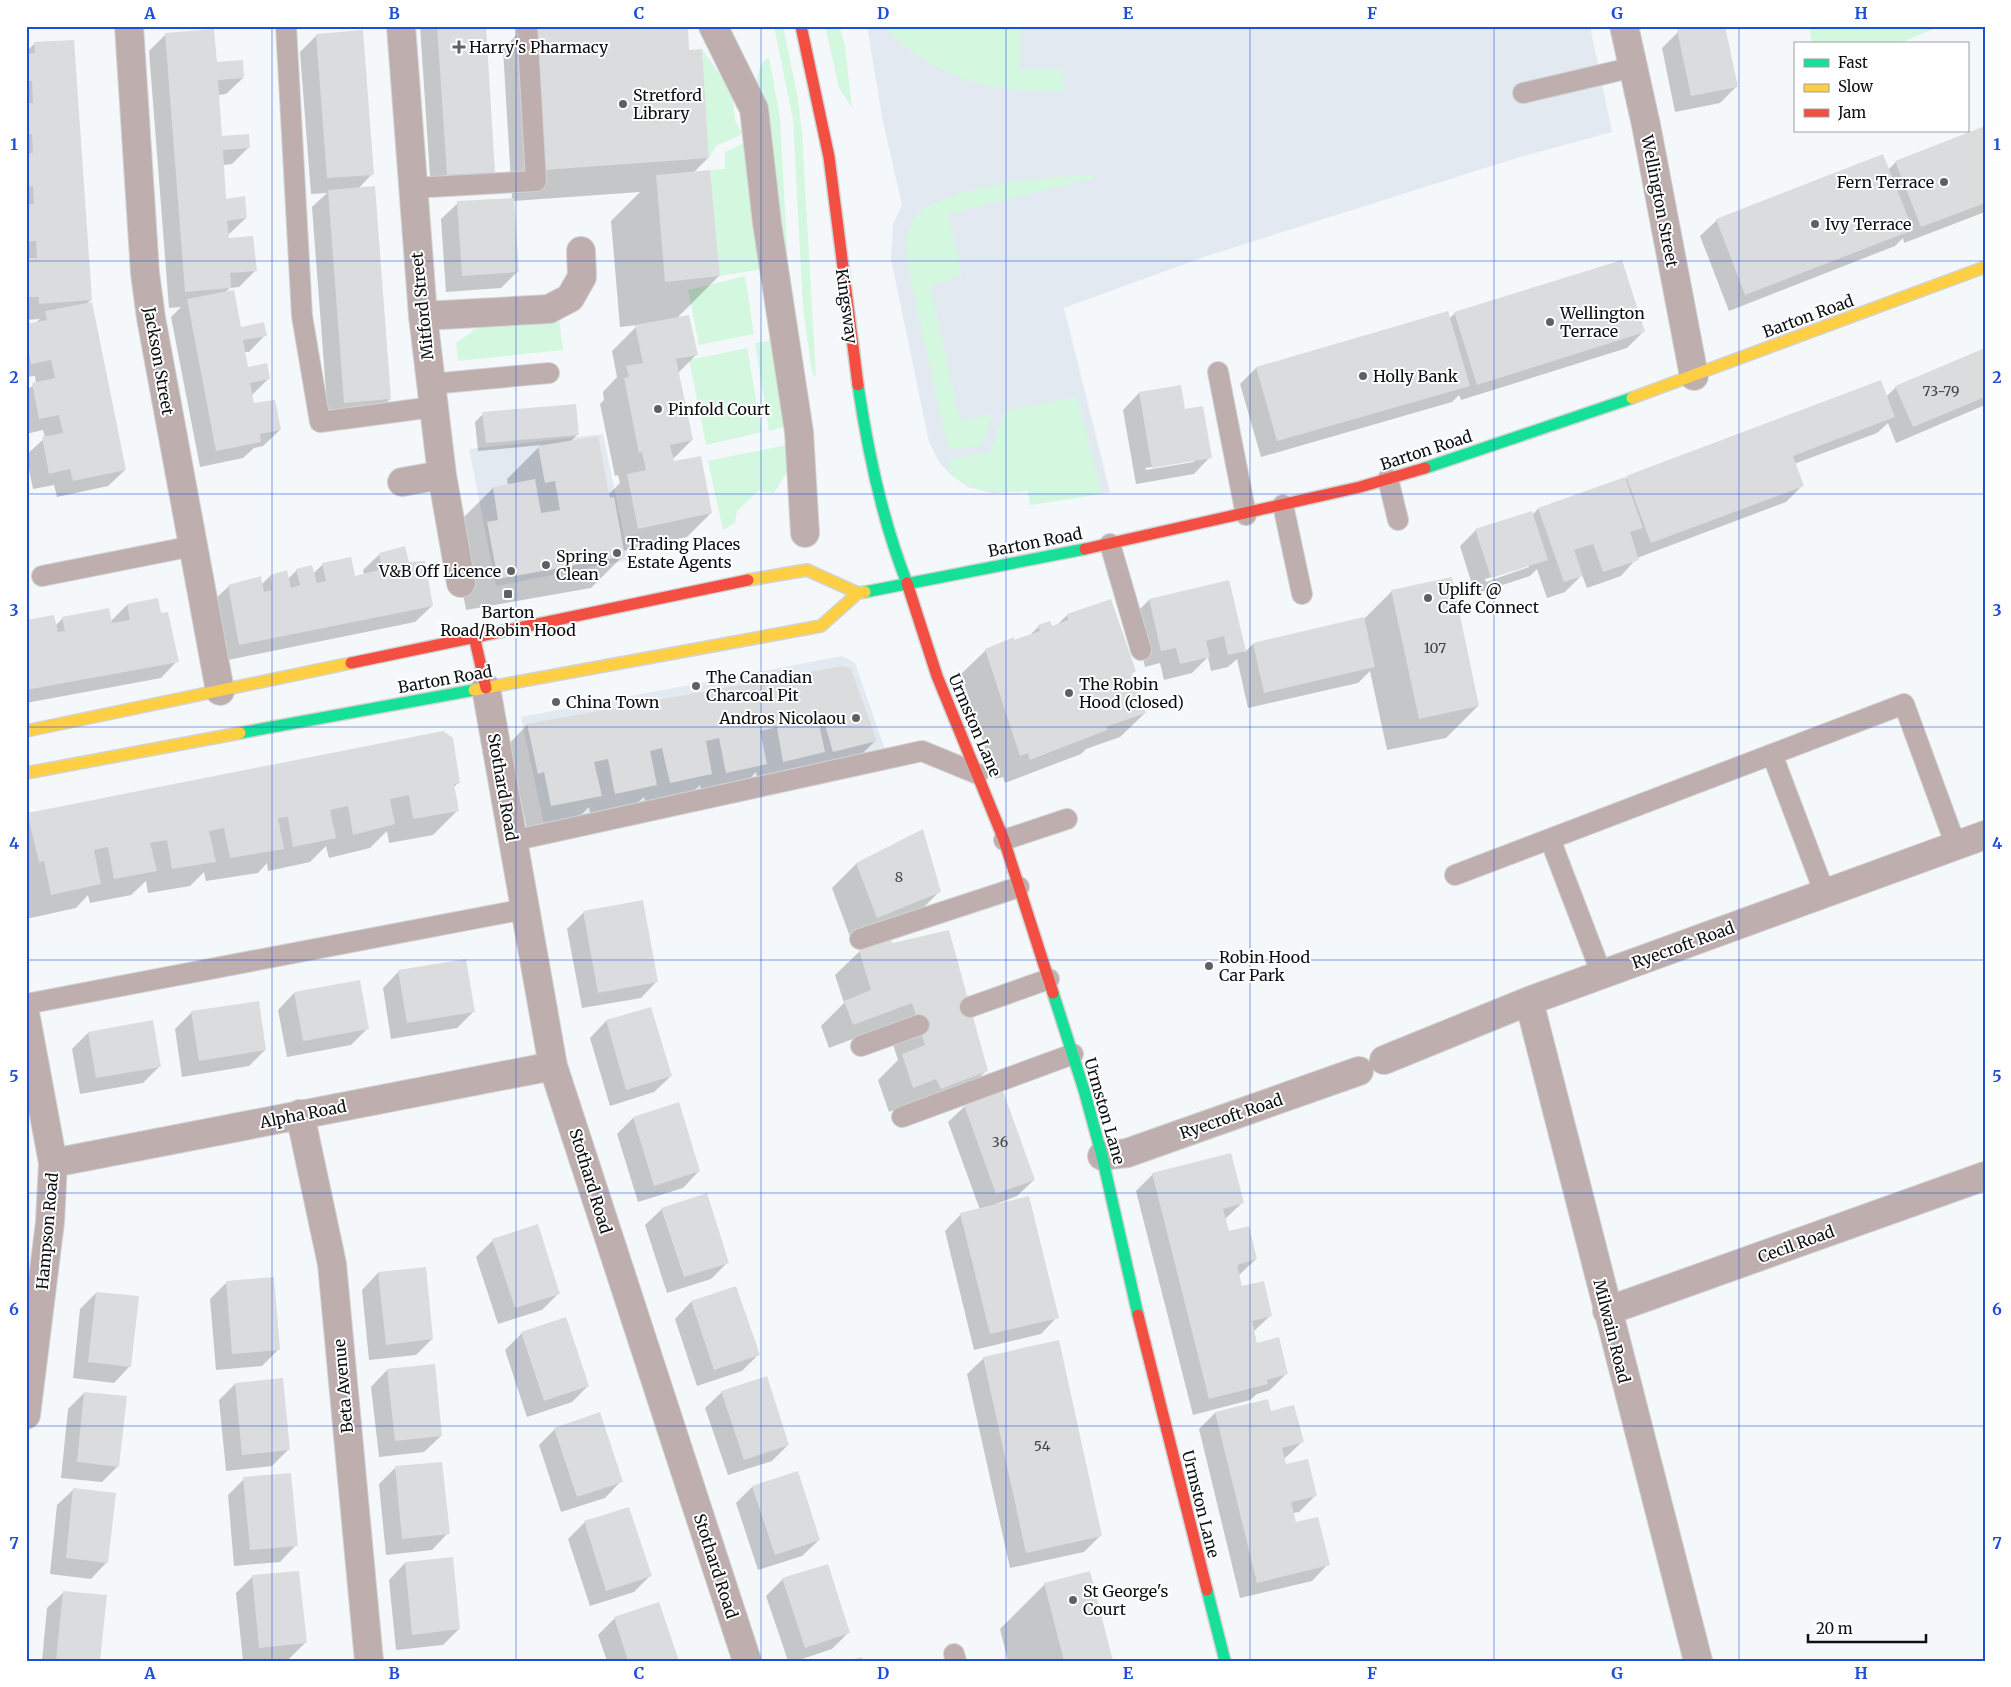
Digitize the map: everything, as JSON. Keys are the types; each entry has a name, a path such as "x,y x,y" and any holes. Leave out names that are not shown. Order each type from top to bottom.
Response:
{"main road":[{"name":"Kingsway","path":"801,26 829,157 839,246 866,439 891,543 907,583"},
{"name":"Barton Road","path":"26,774 821,626 858,593 1110,544 1246,514 1388,479 1694,376 1985,267"},
{"name":"Barton Road","path":"26,731 220,692 474,636 806,570 858,593"},
{"name":"Urmston Lane","path":"907,583 937,676 1004,840 1073,1054 1102,1156 1158,1400 1224,1661"},
{"path":"474,636 486,688"}],"street":[{"name":"Jackson Street","path":"129,26 145,273 150,318 220,692"},
{"name":"Mitford Street","path":"401,26 423,316 442,474 462,583"},
{"path":"713,26 754,109 767,223 811,504 805,533"},
{"name":"Wellington Street","path":"1624,26 1634,67 1694,376"},
{"path":"423,316 549,309 570,298 582,277 581,251"},
{"path":"402,482 442,474"},
{"name":"Stothard Road","path":"486,688 553,1066 747,1661"},
{"name":"Ryecroft Road","path":"1384,1060 1528,1001 1985,836"},
{"name":"Milwain Road","path":"1528,1001 1698,1661"},
{"name":"Hampson Road","path":"26,1018 53,1163 50,1222 26,1415"},
{"name":"Alpha Road","path":"53,1163 553,1066"},
{"name":"Ryecroft Road","path":"1102,1156 1127,1153 1359,1071"},
{"name":"Beta Avenue","path":"300,1114 332,1264 369,1661"},
{"name":"Cecil Road","path":"1607,1312 1985,1176"}],"lane":[{"path":"286,26 302,316 320,422 432,396 549,374"},
{"path":"412,188 536,181 528,26"},
{"path":"1523,93 1634,67"},
{"path":"1218,372 1246,514"},
{"path":"1388,479 1398,520"},
{"path":"1283,505 1302,594"},
{"path":"1110,544 1141,650"},
{"path":"42,576 193,546"},
{"path":"1455,875 1904,704 1956,846"},
{"path":"512,841 922,751 978,774"},
{"path":"1772,754 1824,894"},
{"path":"1004,840 1067,818"},
{"path":"1550,838 1602,975"},
{"path":"860,939 1019,886"},
{"path":"26,1004 525,910"},
{"path":"970,1007 1048,979"},
{"path":"861,1046 919,1025"},
{"path":"902,1116 1073,1054"}],"shaded area":[{"path":"867,26 1590,26 1612,132 1520,157 1204,257 1064,308 1110,492 1030,505 1028,491 992,493 968,487 951,475 939,462 929,442 891,259 893,224 902,205 883,122"},
{"path":"603,434 629,560 496,586 469,449"},
{"path":"842,656 855,663 887,755 544,825 521,717"}],"green space":[{"path":"774,26 783,26 798,99 802,133 816,377 812,373 803,307 793,120"},
{"path":"825,26 839,26 845,46 852,108 839,88"},
{"path":"883,26 1021,26 1020,70 1063,69 1064,92 999,88 961,77 918,56 893,37"},
{"path":"1809,26 1941,26 1903,42 1812,42"},
{"path":"702,49 732,92 735,121 743,134 716,146 709,158"},
{"path":"769,57 780,118 788,265 780,261 757,89 759,71"},
{"path":"748,141 763,269 720,276 710,170 725,169 725,152"},
{"path":"1093,175 1095,178 948,214 962,275 930,286 960,421 993,414 982,445 961,449 948,448 909,272 906,240 914,218 925,207 963,192 1021,180"},
{"path":"745,276 754,334 699,345 688,290"},
{"path":"559,319 563,350 458,361 456,343 478,327"},
{"path":"777,339 789,426 769,431 755,343"},
{"path":"747,348 762,432 706,445 689,360"},
{"path":"1077,397 1102,494 1030,505 1028,491 997,492 978,489 951,475 948,460 990,452 1005,411"},
{"path":"791,444 791,465 774,493 758,491 737,511 735,523 723,530 708,461"}],"building":[{"path":"437,26 486,26 495,172 447,175"},
{"name":"Stretford Library","path":"535,26 688,26 689,50 702,49 709,158 544,170"},
{"path":"1697,26 1725,26 1738,87 1691,96 1677,30"},
{"path":"214,29 217,62 243,60 244,78 218,80 222,136 249,134 250,148 223,150 226,199 245,196 247,218 227,221 229,238 253,236 257,271 230,273 231,288 185,292 165,33"},
{"path":"363,30 374,175 327,178 316,34"},
{"path":"74,40 92,300 39,304 39,297 26,297 26,258 37,258 36,241 26,242 26,204 34,204 33,186 26,187 26,154 33,153 32,134 26,135 26,103 33,103 32,81 26,81 26,54 35,53 34,42"},
{"name":"Fern Terrace","path":"1985,126 1985,203 1921,227 1895,161"},
{"name":"Ivy Terrace","path":"1883,154 1913,230 1745,295 1716,219"},
{"path":"710,170 720,276 665,282 656,175"},
{"path":"375,186 391,399 344,403 328,190"},
{"path":"514,198 519,272 462,276 457,201"},
{"name":"Wellington Terrace","path":"1622,260 1645,332 1477,385 1454,312"},
{"path":"234,290 241,327 264,322 267,336 243,340 248,367 267,363 270,379 250,383 254,403 275,400 281,430 260,434 261,442 216,451 187,299"},
{"path":"92,302 126,470 73,481 70,469 49,474 42,437 63,433 59,415 39,419 32,383 55,378 51,360 31,364 26,340 26,324 47,320 45,311"},
{"name":"Holly Bank","path":"1448,311 1470,386 1277,441 1256,367"},
{"name":"Pinfold Court","path":"689,315 698,355 676,359 693,440 670,445 674,461 701,456 712,513 638,529 627,474 646,470 642,452 639,453 624,378 629,377 626,366 643,363 635,325"},
{"path":"1985,348 1985,397 1913,427 1895,386"},
{"path":"1881,380 1895,417 1793,456 1804,486 1651,543 1626,476"},
{"path":"1181,385 1185,409 1203,406 1212,458 1152,468 1139,392"},
{"path":"576,404 579,435 486,443 482,412"},
{"path":"598,436 610,498 614,497 625,556 498,579 487,522 498,520 493,487 535,479 541,513 560,510 555,481 545,483 538,446"},
{"path":"1625,477 1643,528 1630,532 1639,560 1603,572 1593,544 1574,550 1583,576 1564,582 1538,508"},
{"path":"1532,511 1548,560 1491,578 1475,529"},
{"path":"405,546 409,562 425,561 433,606 239,645 228,585 261,576 264,592 272,590 270,575 287,570 291,588 300,585 296,569 312,565 317,583 326,581 322,563 351,557 355,576 382,569 379,553"},
{"path":"1452,577 1479,706 1419,719 1391,590"},
{"path":"1229,580 1246,651 1228,655 1224,636 1206,641 1210,657 1180,664 1176,648 1161,651 1149,599"},
{"path":"158,598 161,613 168,612 179,662 26,690 26,620 54,615 58,632 65,631 62,617 109,608 112,623 130,620 127,604"},
{"name":"The Robin Hood (closed)","path":"1111,599 1136,671 1132,673 1146,713 1106,727 1107,730 1030,760 1028,753 1020,756 985,649 1014,637 1014,640 1040,631 1038,625 1050,621 1052,626 1068,620 1067,614"},
{"path":"1364,617 1375,667 1264,693 1253,643"},
{"path":"843,666 851,669 877,741 833,752 823,718 818,719 825,752 783,762 777,727 760,731 767,764 726,773 719,738 706,741 712,774 670,783 662,748 650,751 657,785 615,794 608,759 594,762 602,796 551,806 544,772 538,774 527,724"},
{"path":"443,731 453,738 460,783 454,784 459,811 413,819 409,795 390,799 395,824 353,835 348,806 330,810 336,838 293,847 288,817 278,818 284,849 230,858 224,828 209,831 216,862 172,869 167,840 150,843 157,871 114,879 108,847 94,850 101,884 51,895 44,861 39,862 27,813"},
{"path":"923,829 941,892 877,918 856,863"},
{"path":"643,900 658,982 598,993 583,911"},
{"path":"949,930 988,1071 941,1089 936,1079 913,1088 902,1054 925,1045 912,1003 853,1025 844,1001 871,990 859,950 889,937 893,943"},
{"path":"466,959 475,1012 407,1023 398,970"},
{"path":"360,980 369,1029 303,1041 294,992"},
{"path":"259,1001 266,1050 199,1061 191,1011"},
{"path":"651,1007 672,1076 626,1090 606,1020"},
{"path":"153,1020 161,1067 96,1078 88,1032"},
{"path":"1003,1091 1035,1180 996,1194 964,1105"},
{"path":"679,1102 700,1171 654,1186 633,1117"},
{"path":"1231,1153 1244,1203 1223,1209 1229,1231 1249,1226 1257,1259 1237,1265 1242,1286 1264,1281 1272,1316 1252,1321 1257,1343 1279,1337 1288,1374 1267,1380 1268,1384 1209,1399 1152,1173"},
{"path":"707,1193 729,1263 684,1277 661,1208"},
{"path":"1029,1196 1059,1318 990,1334 960,1213"},
{"path":"538,1224 560,1294 515,1308 492,1239"},
{"path":"426,1267 433,1339 386,1345 378,1272"},
{"path":"274,1277 280,1350 232,1354 226,1281"},
{"path":"736,1286 760,1355 714,1370 691,1301"},
{"path":"96,1292 139,1296 131,1367 88,1362"},
{"path":"566,1317 589,1386 544,1401 521,1332"},
{"path":"1059,1340 1102,1536 1026,1553 983,1357"},
{"path":"435,1364 442,1436 395,1441 387,1369"},
{"path":"767,1376 789,1445 744,1460 721,1391"},
{"path":"283,1378 290,1450 242,1455 235,1383"},
{"path":"84,1392 127,1396 119,1467 77,1462"},
{"path":"1268,1399 1271,1411 1294,1405 1304,1442 1282,1448 1286,1464 1308,1459 1317,1496 1291,1502 1296,1522 1318,1517 1330,1565 1257,1583 1215,1412"},
{"path":"600,1412 623,1482 577,1497 554,1428"},
{"path":"442,1462 450,1534 402,1539 395,1466"},
{"path":"798,1471 820,1540 775,1555 752,1486"},
{"path":"291,1473 298,1546 250,1550 243,1477"},
{"path":"73,1488 116,1493 108,1563 66,1558"},
{"path":"629,1507 652,1576 606,1591 584,1521"},
{"path":"453,1557 460,1629 412,1635 405,1562"},
{"path":"828,1564 850,1633 805,1648 782,1578"},
{"path":"299,1571 307,1643 259,1648 252,1575"},
{"name":"St George's Court","path":"1090,1571 1113,1661 1064,1661 1044,1583"},
{"path":"63,1591 107,1595 100,1661 56,1661"},
{"path":"659,1602 679,1661 628,1661 614,1617"},
{"path":"862,1657 863,1661 850,1661 850,1660"}],"traffic: fast":[{"path":"858,385 866,436 883,511 907,583"},
{"path":"1425,468 1632,398"},
{"path":"865,592 1085,549"},
{"path":"240,733 474,690"},
{"path":"1053,993 1084,1090 1102,1156 1138,1315"},
{"path":"1207,1590 1225,1661"}],"traffic: slow":[{"path":"1632,398 1985,267"},
{"path":"748,580 807,570 858,593"},
{"path":"474,690 821,626 858,593 865,592"},
{"path":"26,731 351,663"},
{"path":"26,773 240,733"}],"traffic: jam":[{"path":"801,26 829,157 858,385"},
{"path":"1085,549 1360,487 1425,468"},
{"path":"351,663 748,580"},
{"path":"907,583 937,676 1004,840 1053,993"},
{"path":"474,636 486,688"},
{"path":"1138,1315 1207,1590"}],"place":[{"name":"Harry's Pharmacy","path":"459,47"},
{"name":"Stretford Library","path":"623,104"},
{"name":"Fern Terrace","path":"1944,182"},
{"name":"Ivy Terrace","path":"1815,224"},
{"name":"Wellington Terrace","path":"1550,322"},
{"name":"Holly Bank","path":"1363,376"},
{"name":"Pinfold Court","path":"658,409"},
{"name":"Trading Places Estate Agents","path":"617,553"},
{"name":"Spring Clean","path":"546,565"},
{"name":"V&B Off Licence","path":"511,571"},
{"name":"Barton Road/Robin Hood","path":"508,594"},
{"name":"Uplift @ Cafe Connect","path":"1428,598"},
{"name":"The Canadian Charcoal Pit","path":"696,686"},
{"name":"The Robin Hood (closed)","path":"1069,693"},
{"name":"China Town","path":"556,702"},
{"name":"Andros Nicolaou","path":"856,718"},
{"name":"Robin Hood Car Park","path":"1209,966"},
{"name":"St George's Court","path":"1073,1600"}]}
